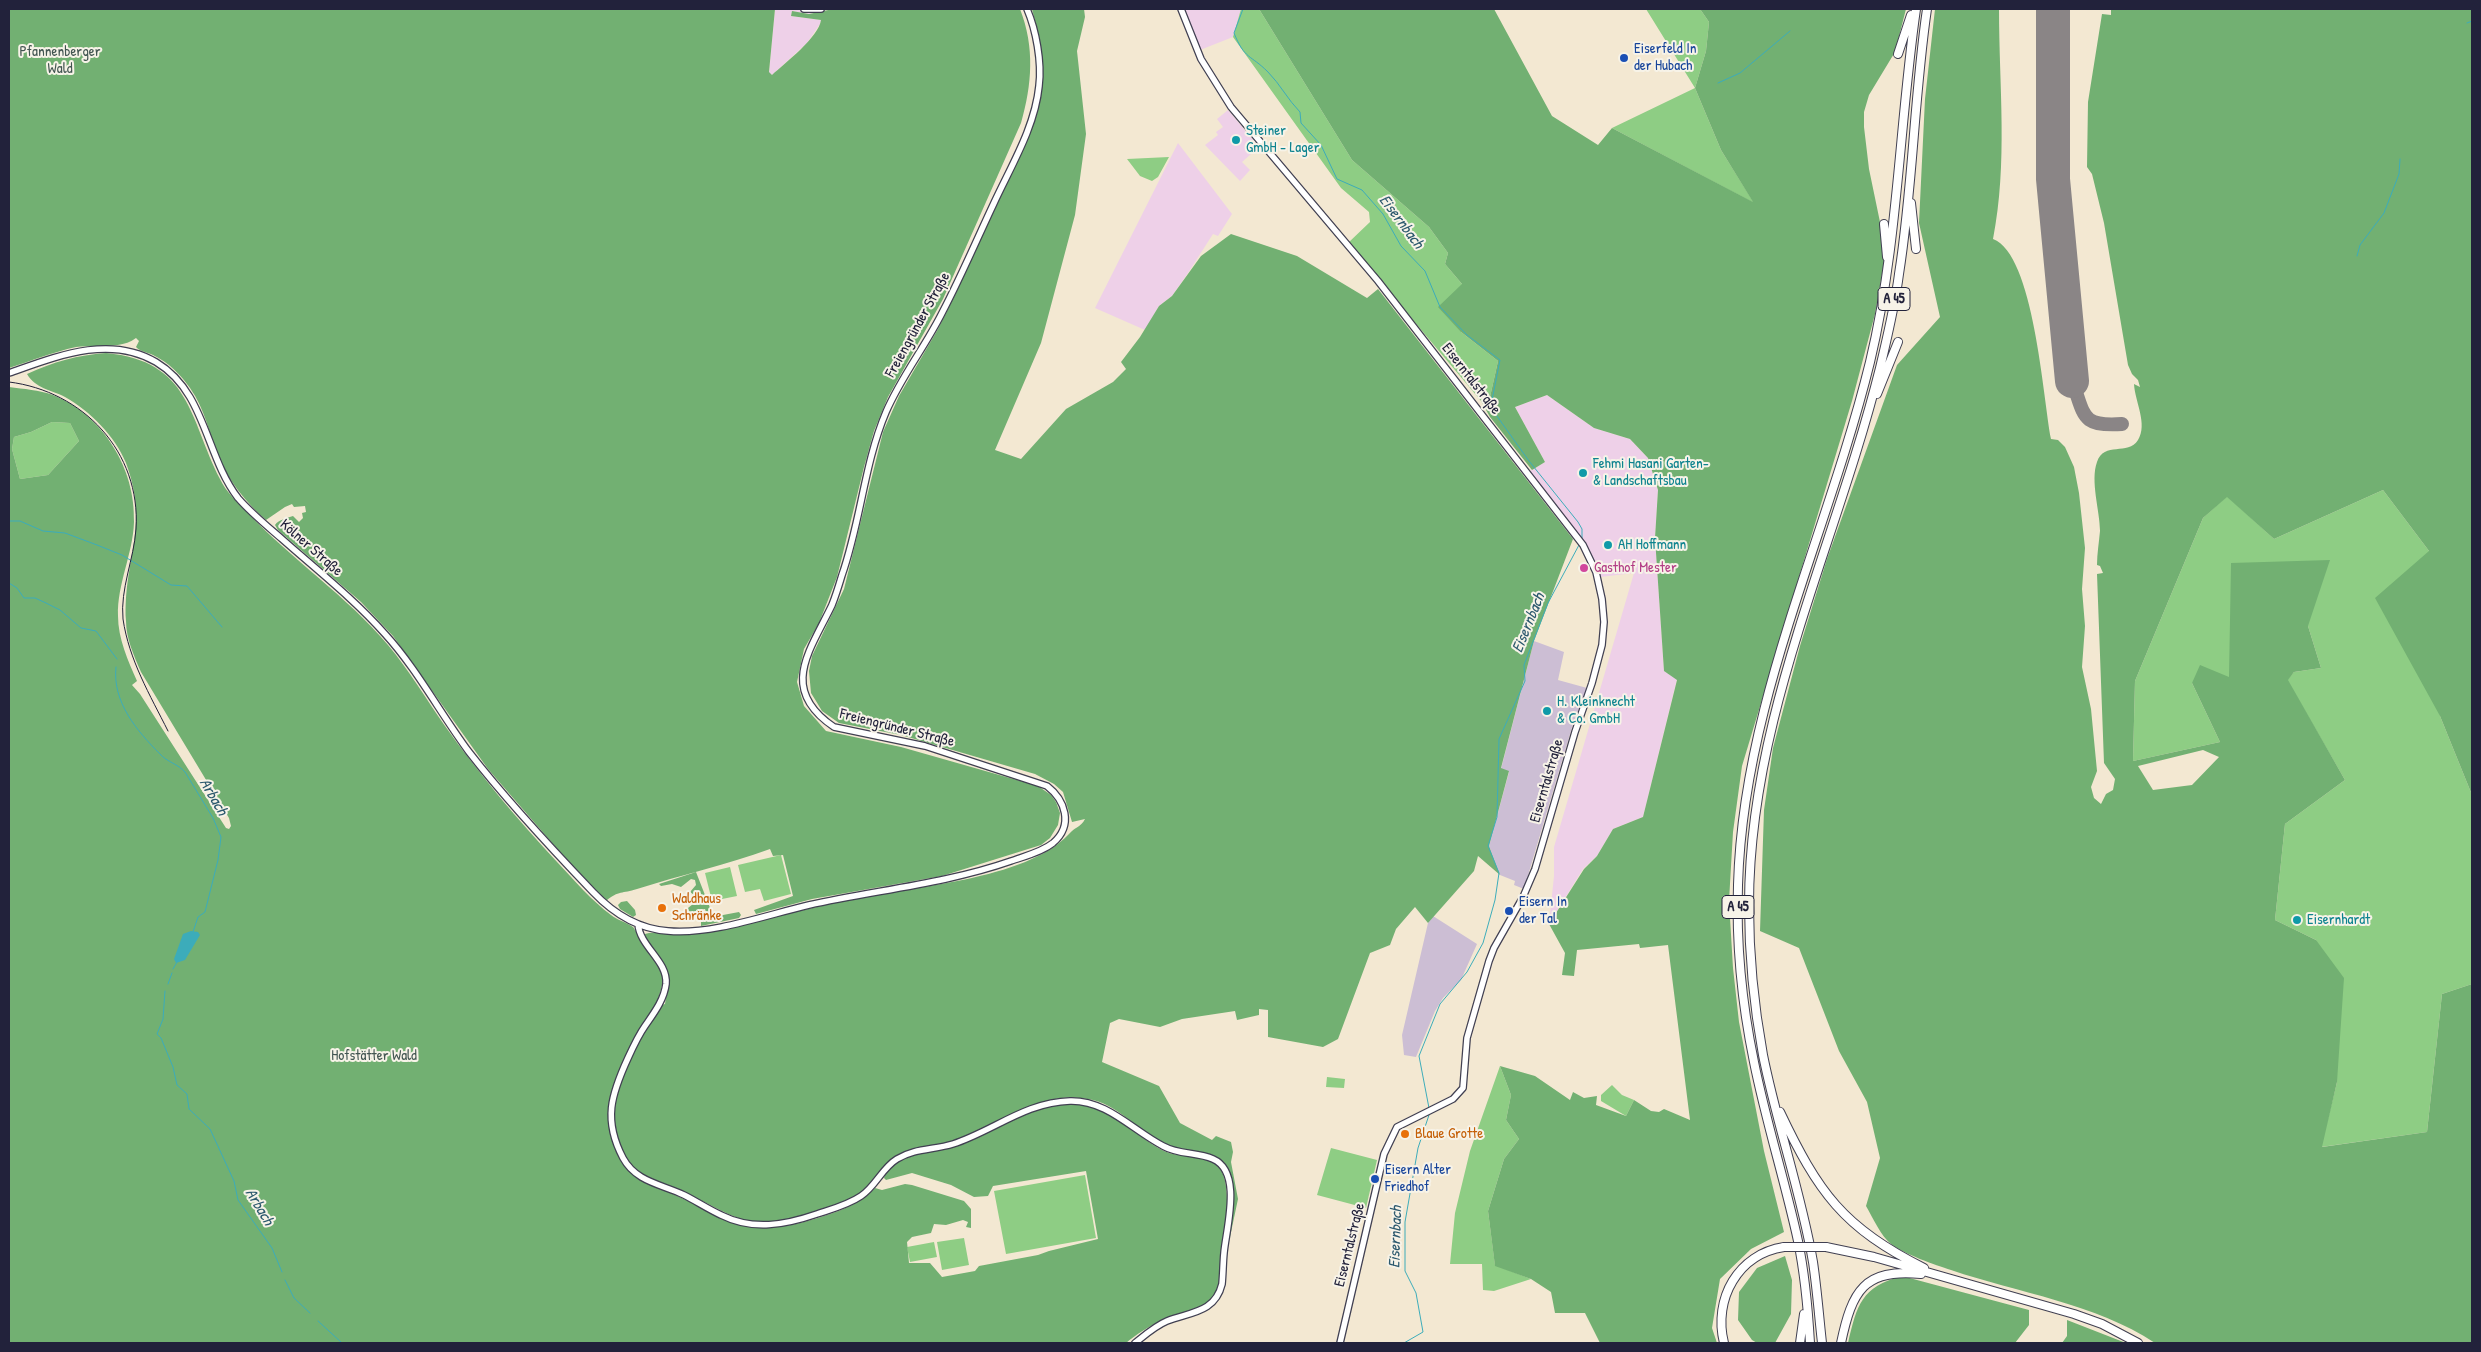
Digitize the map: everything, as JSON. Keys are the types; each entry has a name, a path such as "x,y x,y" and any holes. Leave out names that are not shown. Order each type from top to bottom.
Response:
{"highway":[{"path":"1898,54 1915,9"},
{"name":"A 45","path":"1810,1343 1806,1295 1798,1242 1753,1058 1741,976 1738,907 1740,850 1747,791 1762,714 1791,614 1864,383 1888,272 1915,9"},
{"name":"A 45","path":"1822,1343 1810,1248 1773,1097 1756,1014 1749,907 1753,830 1759,783 1773,717 1794,644 1865,423 1880,367 1899,276 1911,173 1922,44 1928,9"},
{"path":"1911,173 1916,249"},
{"path":"1884,224 1888,272"},
{"path":"1865,423 1898,342"},
{"path":"1773,1097 1810,1172 1832,1202 1859,1229 1887,1249 1942,1276"},
{"path":"1724,1343 1721,1313 1726,1294 1734,1278 1756,1257 1784,1247 1826,1247 1859,1253 2088,1319 2138,1343"},
{"path":"1841,1343 1854,1302 1865,1285 1873,1279 1895,1272 1942,1276"},
{"path":"1800,1343 1806,1295"}],"main road":[{"path":"804,9 821,9"},
{"name":"Freiengründer Straße","path":"564,862 606,906 624,918 638,924 666,931 689,931 868,893 939,881 997,866 1039,851 1052,844 1064,827 1066,812 1063,803 1058,794 1047,786 925,746 834,727 824,720 808,701 803,689 802,680 807,654 833,603 844,572 869,461 886,411 902,379 942,313 1033,114 1040,85 1034,31 1027,9"},
{"name":"Eiserntalstraße","path":"1181,9 1205,67 1231,108 1378,281 1583,545 1596,572 1604,612 1603,632 1597,665 1531,879 1489,961 1466,1038 1462,1088 1456,1096 1398,1127 1387,1146 1340,1343"},
{"name":"Kölner Straße","path":"9,374 59,356 104,348 136,354 166,369 182,384 194,403 218,464 239,499 362,610 385,634 471,754 564,862"},
{"path":"638,924 644,942 664,969 666,981 660,1003 638,1038 616,1085 612,1099 610,1121 618,1147 628,1166 643,1180 685,1195 731,1219 755,1224 782,1225 841,1207 860,1198 887,1166 909,1153 955,1144 1038,1106 1071,1101 1095,1104 1171,1150 1214,1159 1220,1164 1228,1178 1230,1198 1220,1290 1213,1301 1199,1312 1169,1320 1155,1327 1135,1343"}],"shaded area":[{"path":"775,9 833,9 809,14 792,11 791,16 821,20 820,24 807,43 772,75 769,73"},
{"path":"1185,9 1241,9 1233,37 1200,50"},
{"path":"1228,110 1259,147 1242,162 1250,170 1240,181 1205,145 1218,135 1216,132 1223,127 1217,119"},
{"path":"1178,143 1232,214 1218,236 1213,234 1172,296 1159,306 1145,330 1095,308"},
{"path":"1547,395 1594,428 1630,439 1648,458 1658,490 1655,538 1664,671 1677,679 1643,817 1613,829 1597,856 1583,869 1549,924 1554,876 1554,847 1634,573 1600,577 1583,540 1530,471 1545,462 1515,407"},
{"path":"1534,641 1564,652 1558,680 1587,688 1573,724 1524,889 1514,885 1515,881 1500,875 1489,846 1509,772 1501,769"},
{"path":"1433,916 1477,944 1461,980 1443,998 1435,1011 1416,1057 1404,1055 1402,1035 1428,923"}],"green space":[{"name":"Pfannenberger Wald","path":"9,9 775,9 769,72 772,75 808,42 819,27 821,20 791,16 792,11 809,14 833,9 1020,9 1025,23 1030,52 1028,94 1021,123 943,299 888,397 874,431 837,577 819,623 804,649 797,682 804,706 826,731 901,747 1038,786 1051,795 1060,813 1058,825 1050,838 1041,845 942,876 812,899 756,914 754,910 793,896 783,855 773,856 770,849 618,894 606,901 559,851 488,769 393,636 361,602 278,530 275,525 283,519 293,516 299,522 303,518 302,513 306,512 305,506 294,507 292,504 266,520 245,499 222,465 195,396 174,369 159,358 138,349 136,347 139,341 136,338 123,344 76,347 9,368"},
{"path":"1032,9 1084,9 1085,17 1077,51 1086,134 1075,215 1041,343 995,450 1021,459 1066,409 1113,382 1126,369 1121,362 1140,337 1159,306 1172,296 1201,256 1231,234 1297,256 1367,298 1378,289 1573,539 1534,641 1501,768 1509,771 1489,846 1500,875 1478,856 1474,871 1428,923 1415,907 1396,929 1390,945 1370,953 1338,1039 1323,1047 1268,1037 1268,1010 1259,1009 1259,1015 1237,1020 1235,1011 1182,1019 1160,1027 1119,1019 1110,1023 1102,1062 1159,1086 1180,1123 1212,1140 1216,1136 1231,1142 1233,1152 1231,1162 1238,1199 1230,1237 1228,1237 1232,1215 1233,1191 1228,1169 1221,1161 1211,1155 1170,1147 1150,1136 1113,1109 1093,1100 1074,1097 1039,1103 955,1141 901,1153 886,1164 870,1184 859,1193 850,1199 814,1214 783,1223 770,1224 747,1221 641,1174 627,1160 618,1143 614,1124 614,1106 618,1088 632,1053 662,1005 665,1004 667,992 665,968 645,938 645,934 693,934 848,900 996,872 1025,862 1049,850 1085,819 1072,822 1063,792 1054,784 1035,774 901,735 839,723 822,711 811,693 809,671 812,656 844,589 883,432 899,396 938,329 954,297 1031,128 1041,62 1038,33"},
{"path":"1241,9 1259,9 1352,160 1429,227 1448,253 1445,264 1462,284 1461,332 1498,361 1490,397 1481,401 1348,243 1370,222 1369,212 1341,188 1233,37"},
{"path":"1259,9 1494,9 1552,116 1598,145 1612,128 1753,202 1721,150 1695,88 1706,51 1709,22 1700,9 1906,9 1895,52 1869,95 1864,112 1869,169 1886,251 1875,314 1852,401 1742,766 1733,832 1729,901 1733,968 1739,1022 1764,1151 1784,1232 1751,1249 1720,1279 1712,1328 1717,1343 1600,1343 1585,1313 1555,1313 1551,1292 1531,1279 1495,1266 1488,1211 1504,1159 1519,1139 1506,1120 1511,1095 1500,1066 1535,1076 1570,1100 1573,1092 1584,1098 1597,1096 1596,1105 1626,1116 1634,1100 1651,1111 1659,1112 1664,1109 1690,1120 1668,945 1640,948 1639,944 1577,950 1574,976 1562,975 1565,953 1549,924 1584,869 1597,856 1613,829 1643,817 1677,680 1664,671 1655,538 1658,490 1648,458 1630,439 1594,428 1547,395 1515,407 1545,462 1532,470 1490,417 1481,401 1490,397 1498,361 1461,332 1438,307 1462,284 1445,264 1448,253 1429,227 1352,160"},
{"path":"1646,9 1700,9 1709,22 1706,51 1695,88"},
{"path":"1935,9 1999,9 2002,124 1998,210 1993,239 2007,250 2018,271 2034,329 2051,439 2058,440 2065,447 2074,467 2079,493 2085,548 2082,589 2085,626 2082,667 2091,709 2097,771 2091,787 2094,798 2101,804 2106,794 2113,790 2115,779 2104,763 2097,574 2103,573 2100,566 2097,565 2100,523 2095,487 2095,470 2100,456 2105,452 2134,445 2141,434 2142,427 2134,384 2140,387 2138,380 2132,374 2128,365 2104,223 2092,174 2087,167 2088,102 2102,14 2111,15 2111,9 2472,9 2472,795 2440,716 2375,598 2429,551 2383,490 2274,539 2227,497 2203,518 2135,681 2133,761 2220,742 2192,683 2200,665 2229,677 2231,563 2330,560 2308,626 2321,668 2294,672 2288,680 2345,780 2285,824 2275,920 2316,940 2344,978 2337,1082 2322,1147 2427,1132 2442,994 2472,984 2472,1343 2155,1343 2132,1329 2082,1308 1951,1270 1904,1252 1891,1244 1884,1236 1866,1206 1880,1158 1867,1102 1839,1051 1799,948 1760,931 1764,810 1773,748 1800,646 1827,559 1897,365 1940,317 1919,223 1925,99","holes":["2203,750 2219,757 2192,785 2153,790 2138,766"]},
{"path":"1695,88 1721,150 1754,203 1612,128"},
{"path":"1169,157 1158,177 1152,181 1140,176 1127,159"},
{"name":"Hofstätter Wald","path":"106,353 134,358 155,367 171,380 193,414 220,479 229,493 283,547 372,627 396,655 458,744 485,779 543,847 590,897 613,917 633,927 638,934 662,973 662,983 659,997 644,1033 611,1094 609,1113 611,1134 617,1153 628,1170 649,1183 686,1200 756,1227 779,1227 815,1219 849,1206 864,1198 875,1188 882,1190 905,1184 964,1201 971,1209 971,1228 966,1227 968,1222 963,1220 946,1225 934,1224 931,1233 912,1237 907,1242 909,1263 930,1263 942,1277 975,1271 979,1266 1038,1255 1098,1239 1086,1171 993,1186 988,1196 974,1197 951,1185 912,1173 886,1180 884,1178 889,1168 904,1158 945,1148 1034,1110 1071,1102 1088,1104 1110,1113 1158,1148 1169,1153 1205,1158 1217,1165 1221,1170 1227,1195 1226,1228 1218,1290 1212,1298 1200,1308 1157,1322 1126,1343 9,1343 9,387 48,393 71,404 101,430 113,446 129,483 133,502 133,534 118,604 118,624 122,641 137,681 132,685 140,694 226,828 229,829 231,826 229,818 141,672 129,640 126,627 126,599 136,525 136,506 133,486 126,463 115,443 101,425 84,409 65,397 39,386 27,374 66,360","holes":["52,422 70,423 79,441 48,475 20,479 12,449 14,437 31,432"]},
{"path":"52,422 70,423 79,441 48,475 20,479 12,449 14,437 31,432"},
{"path":"2383,490 2429,551 2440,716 2472,795 2472,984 2442,994 2427,1132 2321,1147 2337,1082 2316,940 2275,920 2285,824 2345,780 2287,680 2294,672 2321,668 2308,626 2229,677 2192,683 2220,742 2133,761 2135,681 2203,518 2227,496 2274,539"},
{"path":"781,855 791,894 764,901 760,889 745,892 738,865"},
{"path":"730,867 737,896 712,901 705,873"},
{"path":"696,872 712,913 723,915 739,912 741,915 739,918 701,926 701,922 708,918 705,909 698,910 697,914 689,912 688,908 698,900 690,892 696,885 695,880 691,879 681,887 672,884 661,886 659,884"},
{"path":"627,901 635,910 636,915 633,917 620,909 618,905 621,902"},
{"path":"1500,1066 1511,1095 1506,1120 1519,1139 1504,1159 1488,1211 1495,1265 1531,1279 1494,1291 1483,1290 1482,1264 1450,1264 1455,1213 1470,1151"},
{"path":"1327,1077 1345,1079 1344,1088 1326,1087"},
{"path":"1612,1085 1622,1095 1634,1100 1626,1116 1601,1101 1601,1095"},
{"path":"1331,1148 1377,1160 1366,1208 1317,1195"},
{"path":"1085,1175 1096,1238 1006,1254 994,1191"},
{"path":"964,1238 969,1265 942,1270 937,1242"},
{"path":"934,1242 937,1257 910,1262 907,1247"},
{"path":"1785,1256 1792,1280 1791,1314 1775,1343 1757,1343 1752,1340 1738,1320 1739,1292 1757,1268"},
{"path":"1902,1276 2029,1310 2029,1325 2015,1343 1848,1343 1854,1318 1863,1299 1869,1292 1888,1280"},
{"path":"2067,1320 2126,1343 2062,1343 2067,1336"}],"water":[{"path":"191,931 198,932 200,935 185,960 176,963 174,959 183,934"}],"waterway":[{"name":"Eisernbach","path":"1243,9 1234,33 1241,48 1248,56 1262,66 1300,112 1301,123 1321,145 1337,179 1362,190 1383,214 1401,246 1425,271 1440,307 1467,335 1500,360 1492,400 1494,412 1529,461 1578,522 1582,529 1582,539"},
{"path":"2467,23 2472,21"},
{"path":"1718,83 1740,73 1790,31"},
{"path":"2357,256 2360,245 2384,213 2399,174 2400,159"},
{"path":"9,521 20,521 43,531 65,533 122,555 171,585 187,586 222,627"},
{"name":"Eisernbach","path":"1429,1108 1419,1056 1440,1004 1467,972 1483,943 1495,900 1499,873 1488,846 1497,817 1499,739 1525,681 1524,665 1548,603 1579,545"},
{"name":"Arbach","path":"9,583 17,588 24,598 35,598 46,603 60,610 81,628 96,631 117,659"},
{"name":"Arbach","path":"116,667 118,692 128,715 143,736 160,754 185,772 213,818 221,837 218,860 205,912 198,917 193,932"},
{"name":"Arbach","path":"173,969 177,962"},
{"name":"Arbach","path":"168,984 172,973"},
{"name":"Arbach","path":"165,991 163,1019 157,1034 161,1038 173,1067 177,1085 187,1094 189,1109 210,1129 234,1181 238,1200 272,1248 282,1272"},
{"name":"Eisernbach","path":"1404,1343 1423,1332 1416,1293 1405,1271 1405,1222 1418,1148 1429,1115"},
{"name":"Arbach","path":"285,1280 294,1298 310,1313"},
{"name":"Arbach","path":"318,1321 342,1343"},
{"path":"1948,1343 1975,1343"}],"taxiway":[{"path":"2072,381 2082,410 2091,421 2122,424"}],"runway":[{"path":"2053,9 2053,179 2072,381"}],"railway":[{"path":"9,382 36,388 61,398 83,412 102,430 118,451 129,475 135,501 136,529 123,596 123,619 135,663 168,731"}],"place":[{"name":"Eiserfeld In der Hubach","path":"1624,58"},
{"name":"Steiner GmbH - Lager","path":"1236,140"},
{"name":"Fehmi Hasani Garten- & Landschaftsbau","path":"1583,473"},
{"name":"AH Hoffmann","path":"1608,545"},
{"name":"Gasthof Mester","path":"1584,568"},
{"name":"H. Kleinknecht & Co. GmbH","path":"1547,711"},
{"name":"Waldhaus Schränke","path":"662,908"},
{"name":"Eisern In der Tal","path":"1509,911"},
{"name":"Eisernhardt","path":"2297,920"},
{"name":"Blaue Grotte","path":"1405,1134"},
{"name":"Eisern Alter Friedhof","path":"1375,1179"}]}
